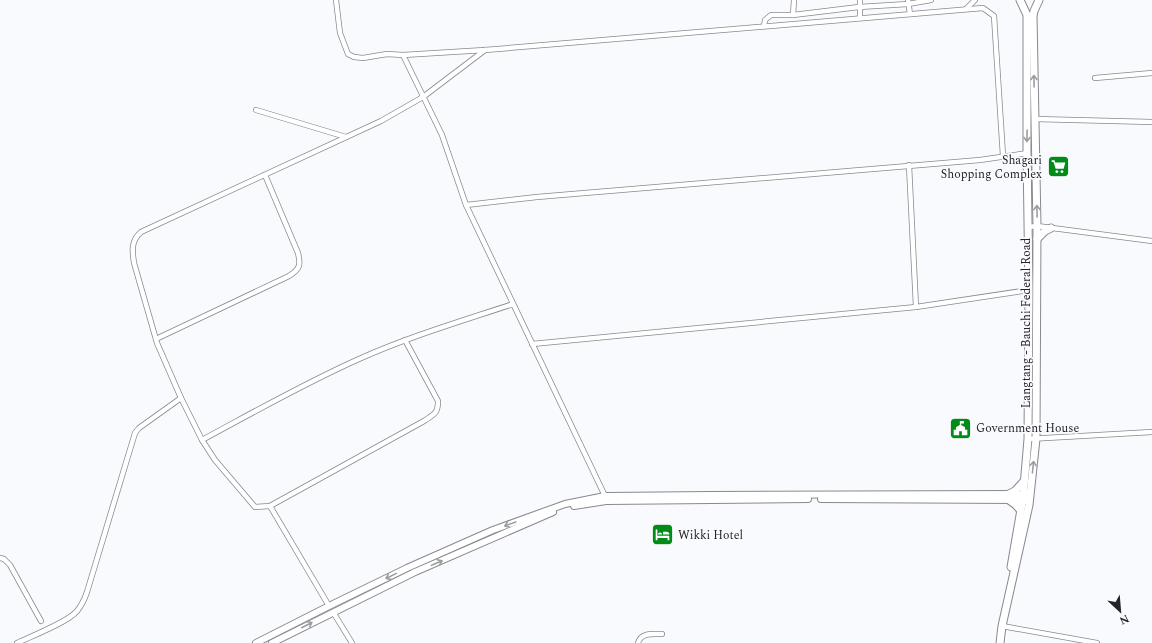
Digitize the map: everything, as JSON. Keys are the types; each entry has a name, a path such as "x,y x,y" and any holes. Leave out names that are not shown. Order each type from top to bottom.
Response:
{"main road":[{"name":"Langtang - Bauchi Federal Road","path":"999,643 1023,498 1028,439 1029,226 1027,153 1027,15 1020,0"},
{"name":"Langtang - Bauchi Federal Road","path":"999,643 1029,507 1036,439 1037,226 1033,16 1039,0"},
{"path":"1037,239 1045,231 1051,228"},
{"path":"1021,511 1009,497 1025,481"}],"street":[{"path":"336,0 340,33 348,54 354,57 363,58 387,54 403,55 485,50 983,8 994,16 1004,156"},
{"path":"793,15 794,0"},
{"path":"860,0 860,18"},
{"path":"764,26 765,20 771,15 793,15 931,0"},
{"path":"966,9 974,0"},
{"path":"908,2 910,14"},
{"path":"405,340 438,401 438,409 434,414 424,421 270,506 255,507 215,460 202,440 181,398 156,339 132,253 134,241 141,232 381,121 423,97 485,50"},
{"path":"403,55 442,135 466,205 605,499"},
{"path":"1095,78 1152,73"},
{"path":"256,110 346,137"},
{"path":"1035,119 1152,122"},
{"path":"466,205 537,197 980,160 1036,152"},
{"path":"909,165 916,306"},
{"path":"156,339 296,272 300,261 298,253 265,175"},
{"path":"1029,226 1152,242"},
{"path":"532,344 916,306 1029,290"},
{"path":"202,440 316,379 360,358 405,340 513,304"},
{"path":"17,643 63,621 72,616 78,610 84,601 87,592 136,433 139,428 181,398"},
{"path":"1028,439 1152,432"},
{"path":"1023,498 1031,490"},
{"path":"256,643 406,568 492,530 565,504 605,499 1009,497 1018,494 1023,498 1029,507"},
{"path":"272,643 415,572 554,512 605,499"},
{"path":"270,506 329,606"},
{"path":"0,558 4,559 10,565 41,621"},
{"path":"333,612 352,643"},
{"path":"1002,626 1097,643"},
{"path":"638,643 641,637 646,634 662,634"}],"place":[{"name":"Shagari Shopping Complex","path":"1058,167"},
{"name":"Government House","path":"961,428"},
{"name":"Wikki Hotel","path":"663,535"}]}
